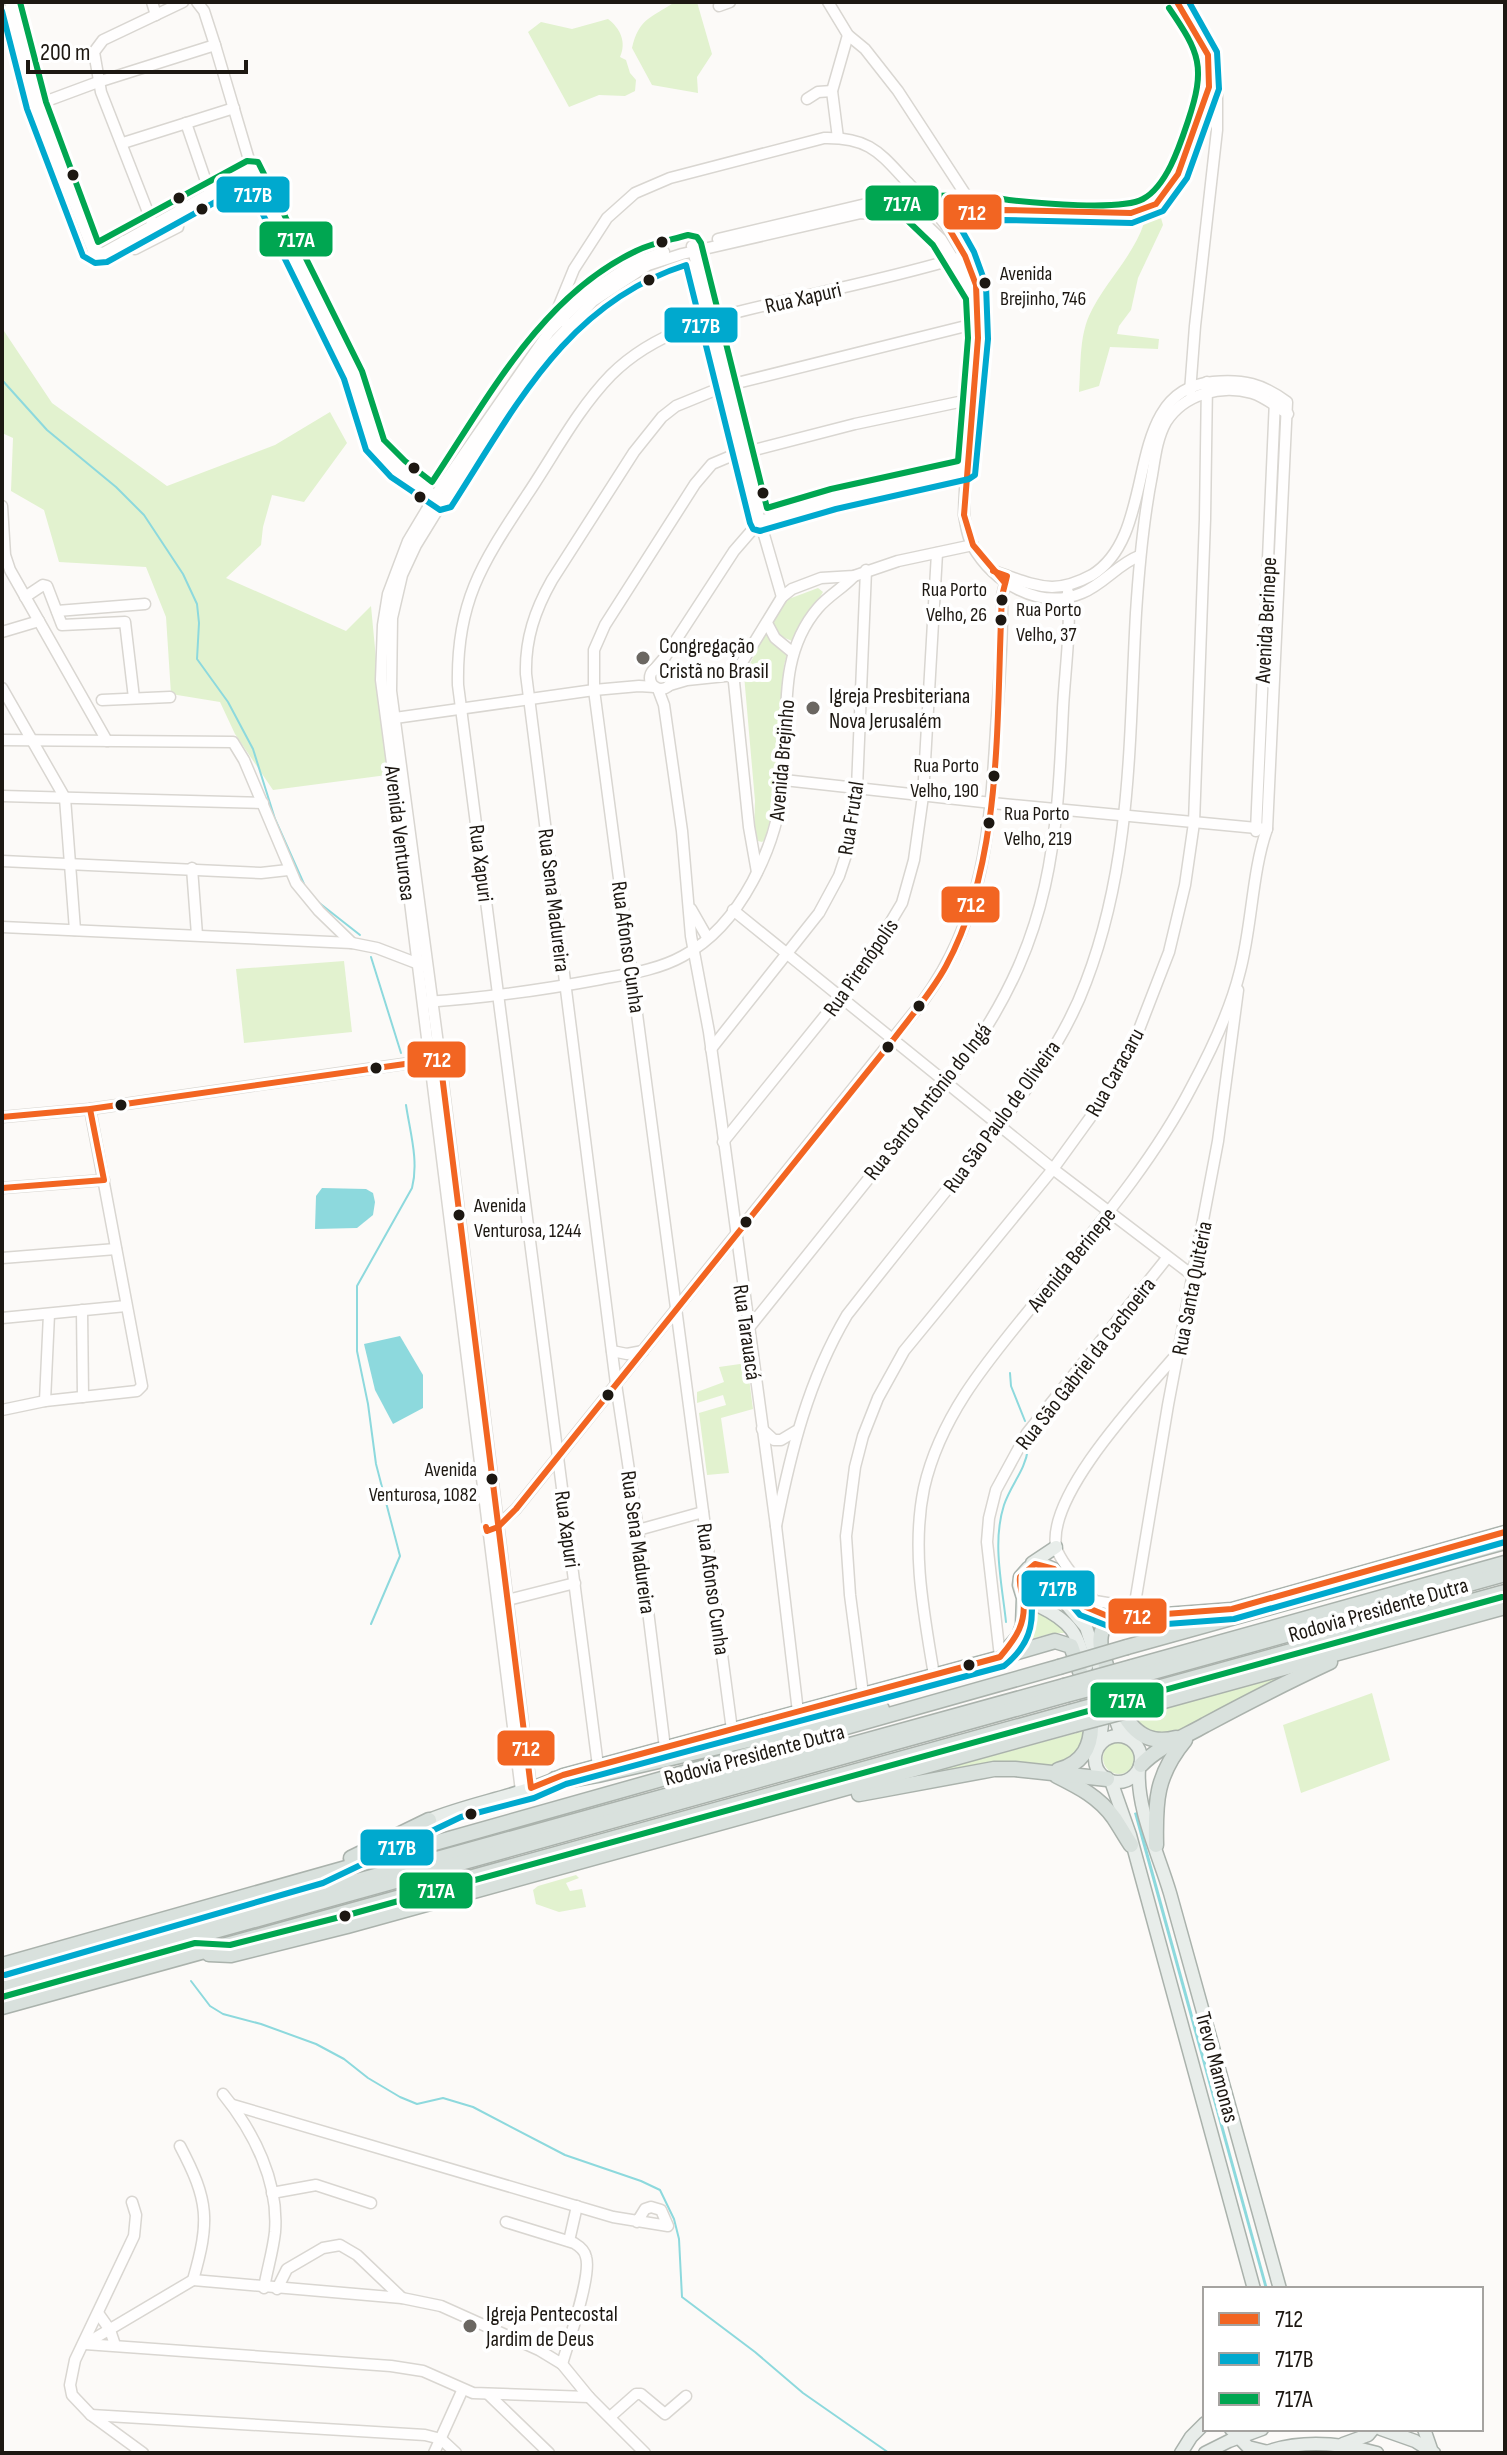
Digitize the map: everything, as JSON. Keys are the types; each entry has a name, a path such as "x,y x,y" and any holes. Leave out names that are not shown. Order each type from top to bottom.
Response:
{"highway":[{"name":"Rodovia Presidente Dutra","path":"2,1965 1505,1542"},
{"name":"Rodovia Presidente Dutra","path":"2,1990 1133,1672 1505,1563"},
{"name":"Rodovia Presidente Dutra","path":"1133,1672 1505,1574"},
{"path":"1141,1700 1505,1592"},
{"path":"2,2007 1072,1718 1505,1607"},
{"path":"1112,1618 1103,1629 1101,1649 1128,1724 1145,1737 1159,1740 1190,1733"},
{"path":"1000,1657 1055,1641 1071,1646 1091,1714 1091,1734 1087,1748 1075,1763 1050,1772"},
{"path":"1140,1767 1154,1753 1190,1733 1368,1644"},
{"name":"Rodovia Presidente Dutra","path":"2,1979 716,1780 1065,1691"},
{"path":"555,1779 576,1779 903,1705 954,1699"},
{"path":"198,1953 231,1955 347,1926 788,1804 1072,1718"},
{"path":"1156,1845 1155,1814 1159,1785 1169,1762 1190,1733"},
{"path":"788,1804 803,1805 994,1769 1109,1780"},
{"path":"1050,1772 1081,1787 1096,1799 1115,1820 1131,1845"},
{"path":"319,1874 429,1820"},
{"path":"2,2013 28,2006 48,1994"}],"main road":[{"path":"1060,1586 1086,1607 1112,1618 1232,1609 1505,1532"},
{"path":"429,1820 458,1808 598,1766 1000,1657 1020,1632 1023,1598 1019,1581 1028,1568 1056,1547"},
{"path":"1028,1568 1040,1564 1049,1566 1067,1605 1086,1627 1119,1729 1140,1750 1140,1767 1129,1779 1109,1780 1100,1773 1095,1762 1102,1725 1076,1635 1065,1621 1039,1606"},
{"path":"1023,1598 1031,1605 1051,1604 1060,1586"},
{"path":"1099,1745 1115,1736 1127,1737"},
{"name":"Trevo Mamonas","path":"1140,1767 1138,1784 1279,2287"},
{"name":"Trevo Mamonas","path":"1109,1780 1123,1811 1253,2287"},
{"path":"1181,2453 1203,2425"},
{"path":"1340,2445 1360,2439 1370,2431"},
{"path":"1387,2431 1415,2441 1433,2452"},
{"path":"1425,2431 1433,2452"},
{"path":"1205,2453 1234,2433 1250,2448 1266,2452 1318,2443 1377,2453"}],"street":[{"path":"10,2 36,105 90,249 103,253 252,170"},
{"path":"152,2 156,15"},
{"path":"153,225 98,82 94,57 98,44 183,2"},
{"path":"197,2 204,11 252,170 353,375 375,445 398,469 439,498"},
{"path":"828,2 848,35 865,49 898,91 973,206"},
{"path":"936,210 957,213 1004,210 1131,213 1156,204 1178,174 1209,87 1208,55 1177,2"},
{"path":"838,138 832,91 848,35"},
{"path":"36,105 215,45"},
{"path":"1190,393 1217,130 1217,92 1209,87"},
{"path":"807,99 818,92 832,91"},
{"path":"123,143 234,108"},
{"path":"186,123 210,193"},
{"path":"570,317 558,308 571,276 607,218 622,203 650,185 804,143 838,138 854,140 877,151 936,210 948,227 959,258"},
{"path":"908,183 914,211 974,276 978,323 964,515 973,545 993,571 1024,592 1046,597 1094,587 1139,556"},
{"path":"936,210 973,206 1004,210"},
{"path":"124,241 135,249 149,244 178,227 179,210"},
{"name":"Avenida Venturosa","path":"526,1790 436,1060 390,718 389,670 396,593 410,555 439,498 525,364 570,317 642,268 692,248 861,213 936,210"},
{"path":"948,227 957,213"},
{"path":"692,248 725,386 782,597"},
{"name":"Rua Xapuri","path":"598,1766 461,708 457,662 464,611 471,589 493,547 579,416 612,375 658,339 709,319 959,258"},
{"path":"570,317 571,276"},
{"name":"Rua Sena Madureira","path":"665,1748 529,699 525,658 528,640 540,601 552,580 634,452 662,417 676,406 725,386 978,323"},
{"path":"1006,579 1068,592 1096,572 1117,551 1134,513 1155,423 1173,400 1208,388 1234,390 1275,399 1288,414"},
{"name":"Rua Caracaru","path":"863,1694 846,1536 855,1467 878,1398 904,1351 1053,1169 1114,1080 1133,1045 1160,980 1185,885 1194,823 1208,388"},
{"name":"Rua São Paulo de Oliveira","path":"776,1526 796,1431 814,1377 847,1315 999,1125 1047,1058 1085,986 1110,912 1119,868 1125,816 1139,556 1145,514 1161,433 1190,393"},
{"name":"Rua Afonso Cunha","path":"732,1730 594,690 594,650 605,625 704,473 720,460 855,424 973,399"},
{"name":"Avenida Berinepe","path":"934,1675 919,1577 919,1544 924,1490 939,1442 965,1391 1108,1213 1163,1138 1201,1069 1225,1016 1240,972 1261,846 1261,828 1275,399 1287,402 1288,414 1261,828"},
{"path":"662,678 734,551 760,521 833,499 967,469"},
{"path":"2,506 4,555 107,741"},
{"path":"757,872 738,738 735,675 782,597 792,589 821,578 854,576 866,570 973,545"},
{"name":"Rua Pirenópolis","path":"723,1142 842,996 879,946 902,903 914,860 923,796 937,553"},
{"name":"Rua Frutal","path":"711,1049 819,913 839,876 851,834 857,788 866,570"},
{"name":"Avenida Brejinho","path":"428,1001 499,996 633,973 669,963 694,949 707,937 733,910 757,872 777,824 784,780 787,684 792,652 818,608 854,576"},
{"path":"491,1523 516,1509 558,1458 736,1238 936,982 962,930 984,863 992,803 1006,579"},
{"path":"25,597 43,585 47,586 62,625 125,622 134,698"},
{"path":"1002,610 1012,597 1024,592"},
{"name":"Rua Santo Antônio do Ingá","path":"748,1329 946,1082 992,1020 1023,959 1043,900 1058,809 1068,592"},
{"path":"57,611 145,604"},
{"path":"2,632 39,621"},
{"path":"767,623 775,638 792,652"},
{"path":"390,718 639,686 662,678 687,680 735,675"},
{"name":"Rua Tarauacá","path":"662,678 690,907 707,937"},
{"path":"2,688 65,798 75,930"},
{"path":"102,700 170,697"},
{"path":"2,740 230,741 244,760 288,870 304,895 352,943"},
{"path":"784,780 1261,828"},
{"path":"2,796 263,803"},
{"path":"2,861 261,873 288,870"},
{"path":"192,868 197,935"},
{"name":"Rua Tarauacá","path":"690,907 688,914 709,1032 776,1526 798,1712"},
{"path":"733,910 1108,1213 1192,1275"},
{"path":"2,927 352,943 377,948 423,966"},
{"name":"Rua Santa Quitéria","path":"1056,1547 1095,1601 1119,1605 1135,1603 1215,1156 1240,972"},
{"path":"709,1032 728,1029"},
{"path":"2,1117 90,1109 436,1060"},
{"path":"1201,1069 1212,1061 1225,1064 1228,1070"},
{"path":"2,1410 45,1401 139,1390 142,1383 90,1109"},
{"path":"721,1118 745,1118"},
{"path":"2,1188 104,1180"},
{"path":"732,1200 758,1207"},
{"path":"2,1258 116,1249"},
{"name":"Rua São Gabriel da Cachoeira","path":"1000,1657 987,1542 996,1490 1027,1433 1167,1258"},
{"path":"715,1263 729,1265 740,1272"},
{"path":"2,1318 126,1306"},
{"path":"745,1313 764,1306"},
{"path":"82,1310 83,1397"},
{"path":"45,1401 49,1314"},
{"path":"612,1351 627,1354 643,1351"},
{"path":"1056,1547 1063,1508 1074,1483 1178,1353"},
{"path":"1146,1392 1159,1396 1168,1405"},
{"path":"762,1429 774,1440 781,1440 796,1431"},
{"path":"638,1530 703,1512"},
{"name":"Avenida Venturosa","path":"491,1523 508,1600 526,1790"},
{"path":"508,1600 575,1583"},
{"path":"223,2094 245,2125 266,2170 272,2193 275,2234 264,2288"},
{"path":"233,2105 637,2222"},
{"path":"245,2125 253,2111"},
{"path":"180,2146 196,2178 204,2207 204,2243 193,2280"},
{"path":"272,2193 316,2185 371,2203"},
{"path":"132,2202 136,2215 134,2236 75,2360 70,2385 72,2395 91,2415 143,2453"},
{"path":"569,2241 577,2206"},
{"path":"506,2222 569,2241 580,2246 587,2257 586,2275 562,2364"},
{"path":"277,2289 287,2269 323,2248 340,2245 357,2255 402,2298"},
{"path":"269,2257 273,2263 287,2269"},
{"path":"85,2344 193,2280 432,2303 539,2350 562,2364 589,2397 645,2453"},
{"path":"98,2313 110,2330 115,2345"},
{"path":"85,2344 410,2368 462,2391 589,2397"},
{"path":"434,2453 462,2391"},
{"path":"488,2394 549,2453"},
{"path":"610,2417 636,2394 641,2394 665,2414 686,2396"},
{"path":"505,2395 506,2411"},
{"path":"91,2415 425,2435 441,2439 456,2453"}],"green space":[{"path":"675,2 697,2 712,54 697,77 698,93 652,85 632,48 642,24"},
{"path":"608,19 621,36 623,46 620,57 626,60 636,80 635,91 625,96 599,95 569,107 528,32 541,22 572,29"},
{"path":"1161,218 1163,225 1138,278 1131,310 1117,334 1159,339 1158,349 1110,347 1099,386 1079,392 1082,344 1089,316 1133,247 1144,223"},
{"path":"2,328 52,403 167,486 275,445 330,412 347,443 304,502 272,495 261,545 226,578 346,631 371,606 387,775 273,790 235,734 220,702 171,694 166,617 146,567 59,562 44,510 11,491 13,438 2,433"},
{"path":"818,588 823,592 792,641 778,635 771,624 786,600"},
{"path":"768,629 789,649 784,665 778,800 767,838 762,842 758,841 754,831 755,801 744,675"},
{"path":"344,961 352,1032 244,1043 236,969"},
{"path":"747,1363 753,1409 721,1418 729,1473 707,1475 699,1413 726,1405 723,1395 697,1403 697,1392 724,1382 719,1367"},
{"path":"1040,1570 1051,1574 1055,1585 1051,1596 1040,1600 1029,1596 1025,1585 1029,1574"},
{"path":"1031,1611 1049,1616 1070,1633 1053,1633 1023,1641 1020,1639"},
{"path":"1294,1672 1178,1733 1152,1732 1132,1718"},
{"path":"1372,1693 1390,1760 1301,1793 1283,1725"},
{"path":"1084,1731 1080,1749 1061,1765 895,1782"},
{"path":"1119,1742 1131,1746 1135,1758 1131,1770 1119,1774 1107,1770 1103,1758 1107,1746"},
{"path":"576,1875 579,1878 566,1883 570,1891 582,1889 586,1907 559,1912 536,1904 533,1890 538,1886"}],"water":[{"path":"322,1188 366,1189 373,1193 373,1215 357,1228 315,1229 316,1196"},
{"path":"400,1336 423,1375 423,1408 393,1424 375,1390 364,1344"},
{"path":"1137,1812 1267,2287 1264,2287 1134,1813"}],"waterway":[{"path":"2,380 47,430 116,487 144,515 183,574 197,604 197,659 228,702 253,749 275,819 304,884"},
{"path":"318,902 360,935"},
{"path":"371,957 401,1053"},
{"path":"371,1624 400,1556 376,1464 357,1351 357,1286 412,1188 414,1157 406,1105"},
{"path":"1010,1373 1011,1386 1025,1421"},
{"path":"1006,1622 999,1563 1000,1519 1028,1449"},
{"path":"191,1981 210,2006 223,2014 316,2044 400,2097 417,2104 443,2098 473,2107 565,2155 660,2190 674,2219 679,2239 682,2297 803,2393 889,2453"}],"transit line":[{"name":"717A","path":"20,2 46,102 98,242 247,161 258,162 362,371 384,440 432,482 519,352 572,294 602,270 636,251 688,235 697,237 767,508 831,489 958,461 968,338 966,299 933,245 908,221 901,209 902,201 911,196 988,196 1038,203 1117,205 1143,199 1159,185 1177,153 1197,87 1197,61 1193,49 1169,8"},
{"name":"712","path":"1005,583 973,545 964,515 978,338 976,285 965,256 948,227 957,213 1004,210 1131,213 1156,204 1178,174 1209,87 1208,55 1177,2"},
{"name":"717B","path":"2,11 27,109 83,256 95,263 107,262 248,184 344,379 366,450 391,477 440,510 451,507 522,397 576,332 608,305 644,282 686,265 750,523 753,529 760,531 975,475 988,339 986,285 974,252 960,227 963,223 1004,220 1132,223 1163,211 1187,178 1219,89 1217,52 1189,2"},
{"name":"712","path":"486,1527 487,1531 498,1527 516,1509 893,1040 946,966 965,924 978,880 994,786 1002,596 1007,576 993,571"},
{"name":"712","path":"2,1117 90,1109 440,1059 531,1788 563,1775 1000,1657 1022,1622 1024,1606 1020,1577 1035,1564 1054,1569 1086,1607 1112,1618 1232,1609 1505,1532"},
{"name":"712","path":"2,1188 104,1180 90,1109"},
{"name":"717B","path":"5,1975 323,1883 461,1817 534,1798 566,1784 1004,1666 1027,1638 1032,1618 1030,1581 1037,1574 1048,1577 1080,1615 1113,1628 1234,1619 1505,1542"},
{"name":"717A","path":"2,1997 195,1943 230,1945 344,1916 1502,1597"}],"place":[{"name":"Avenida Brejinho, 746","path":"985,283"},
{"name":"Rua Porto Velho, 26","path":"1002,600"},
{"name":"Rua Porto Velho, 37","path":"1001,620"},
{"name":"Congregação Cristã no Brasil","path":"643,658"},
{"name":"Igreja Presbiteriana Nova Jerusalém","path":"813,708"},
{"name":"Rua Porto Velho, 190","path":"994,776"},
{"name":"Rua Porto Velho, 219","path":"989,823"},
{"name":"Avenida Venturosa, 1244","path":"459,1215"},
{"name":"Avenida Venturosa, 1082","path":"492,1479"},
{"name":"Igreja Pentecostal Jardim de Deus","path":"470,2326"}]}
